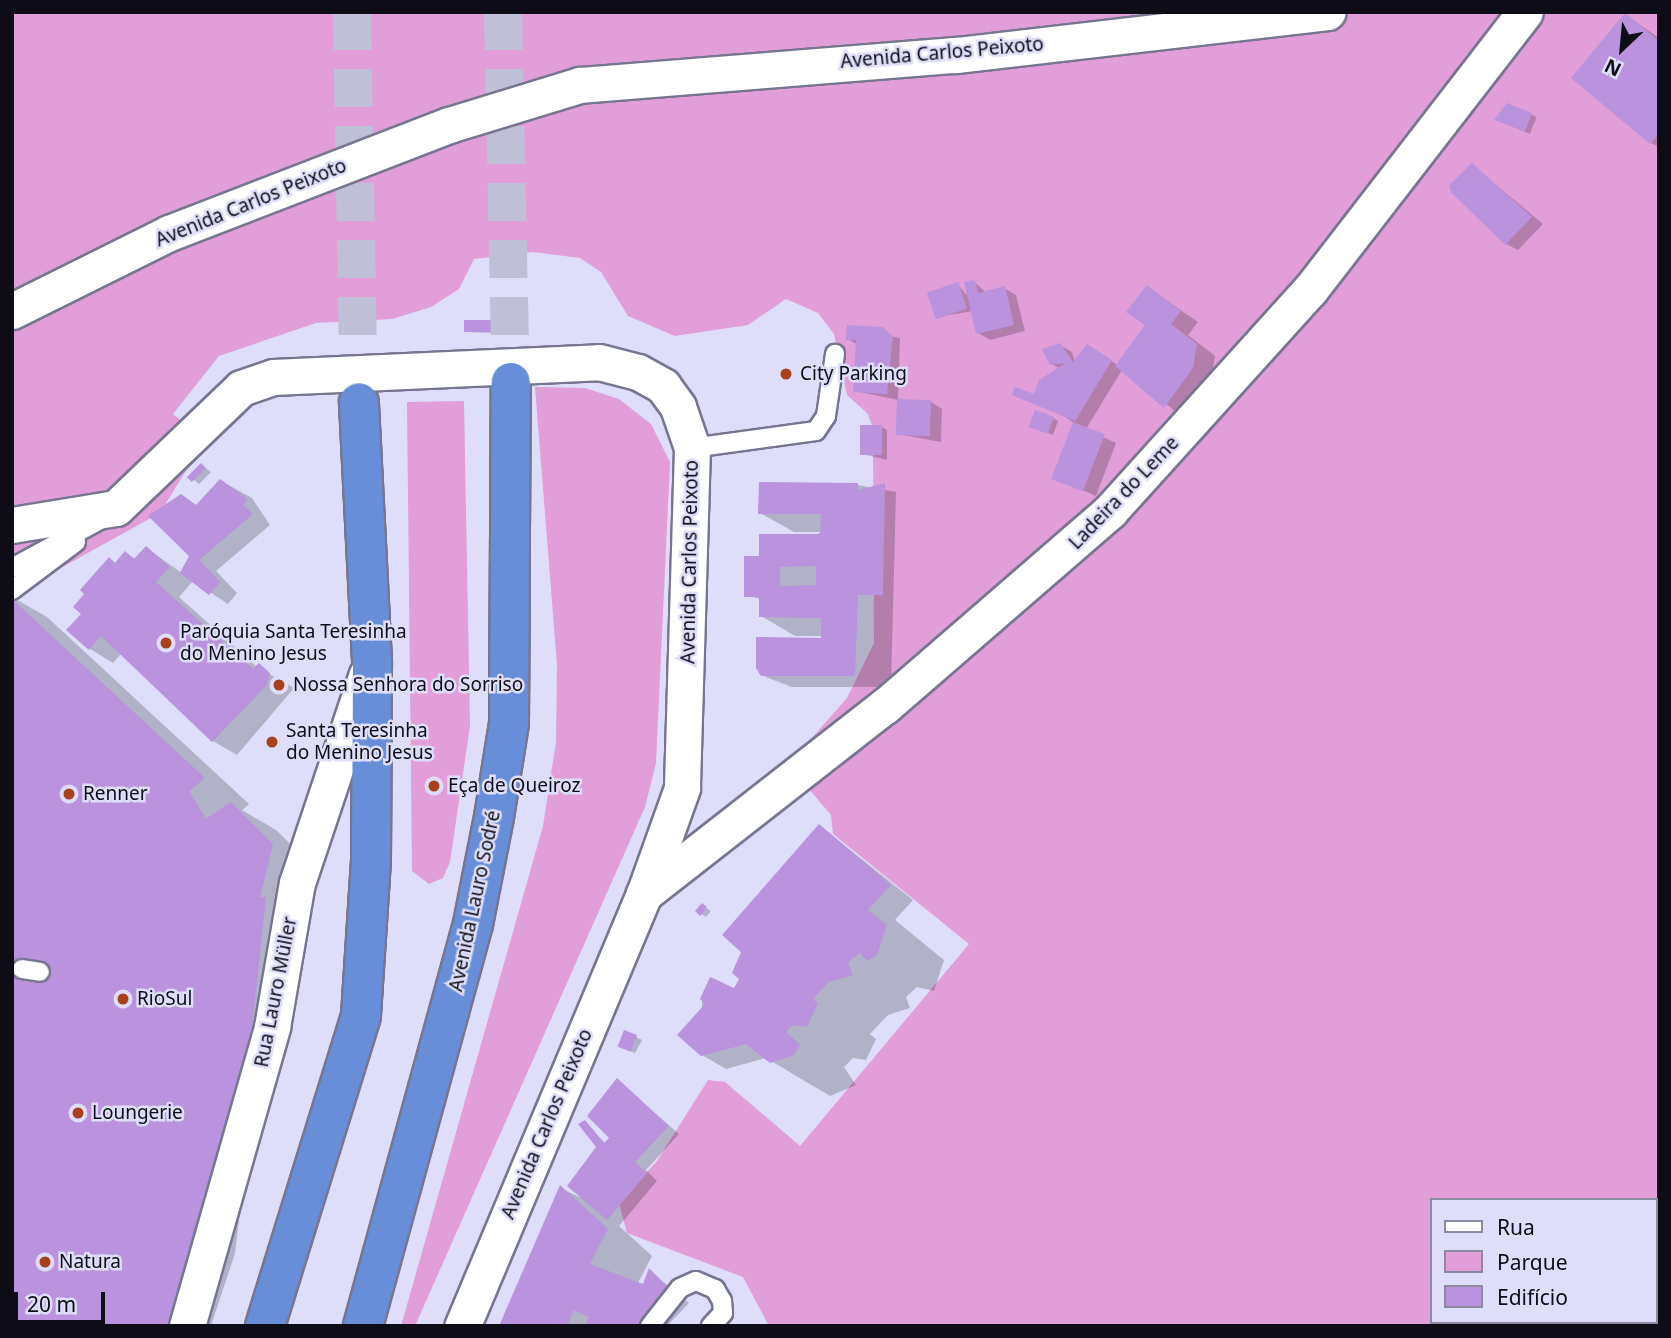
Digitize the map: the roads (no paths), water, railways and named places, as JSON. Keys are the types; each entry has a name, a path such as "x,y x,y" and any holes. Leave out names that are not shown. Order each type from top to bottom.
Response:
{"highway":[{"name":"Avenida Lauro Sodré","path":"363,1326 463,963 494,817 509,723 511,382"},
{"path":"265,1326 361,1015 371,862 372,661 359,402"}],"street":[{"name":"Avenida Carlos Peixoto","path":"12,311 169,233 449,125 569,88 636,76 956,55 1328,12"},
{"name":"Ladeira do Leme","path":"644,894 885,706 1110,511 1310,290 1525,12"},
{"name":"Avenida Carlos Peixoto","path":"105,517 241,388 322,371 598,362 663,386 678,407 692,448 688,755 673,821 462,1326"},
{"path":"12,525 105,517"},
{"name":"Rua Lauro Müller","path":"187,1326 272,1027 297,883 372,661"}],"lane":[{"path":"692,448 816,432 825,416 835,354"},
{"path":"12,568 105,517"},
{"path":"12,590 105,517"},
{"path":"22,969 40,972"},
{"path":"650,1326 680,1288 696,1281 715,1289 722,1301 723,1313 711,1326"}],"tunnel":[{"path":"352,12 359,402"},
{"path":"503,12 511,382"}],"place":[{"name":"City Parking","path":"786,374"},
{"name":"Paróquia Santa Teresinha do Menino Jesus","path":"166,643"},
{"name":"Nossa Senhora do Sorriso","path":"279,685"},
{"name":"Santa Teresinha do Menino Jesus","path":"272,742"},
{"name":"Eça de Queiroz","path":"434,786"},
{"name":"Renner","path":"69,794"},
{"name":"RioSul","path":"123,999"},
{"name":"Loungerie","path":"78,1113"},
{"name":"Natura","path":"45,1262"}]}
